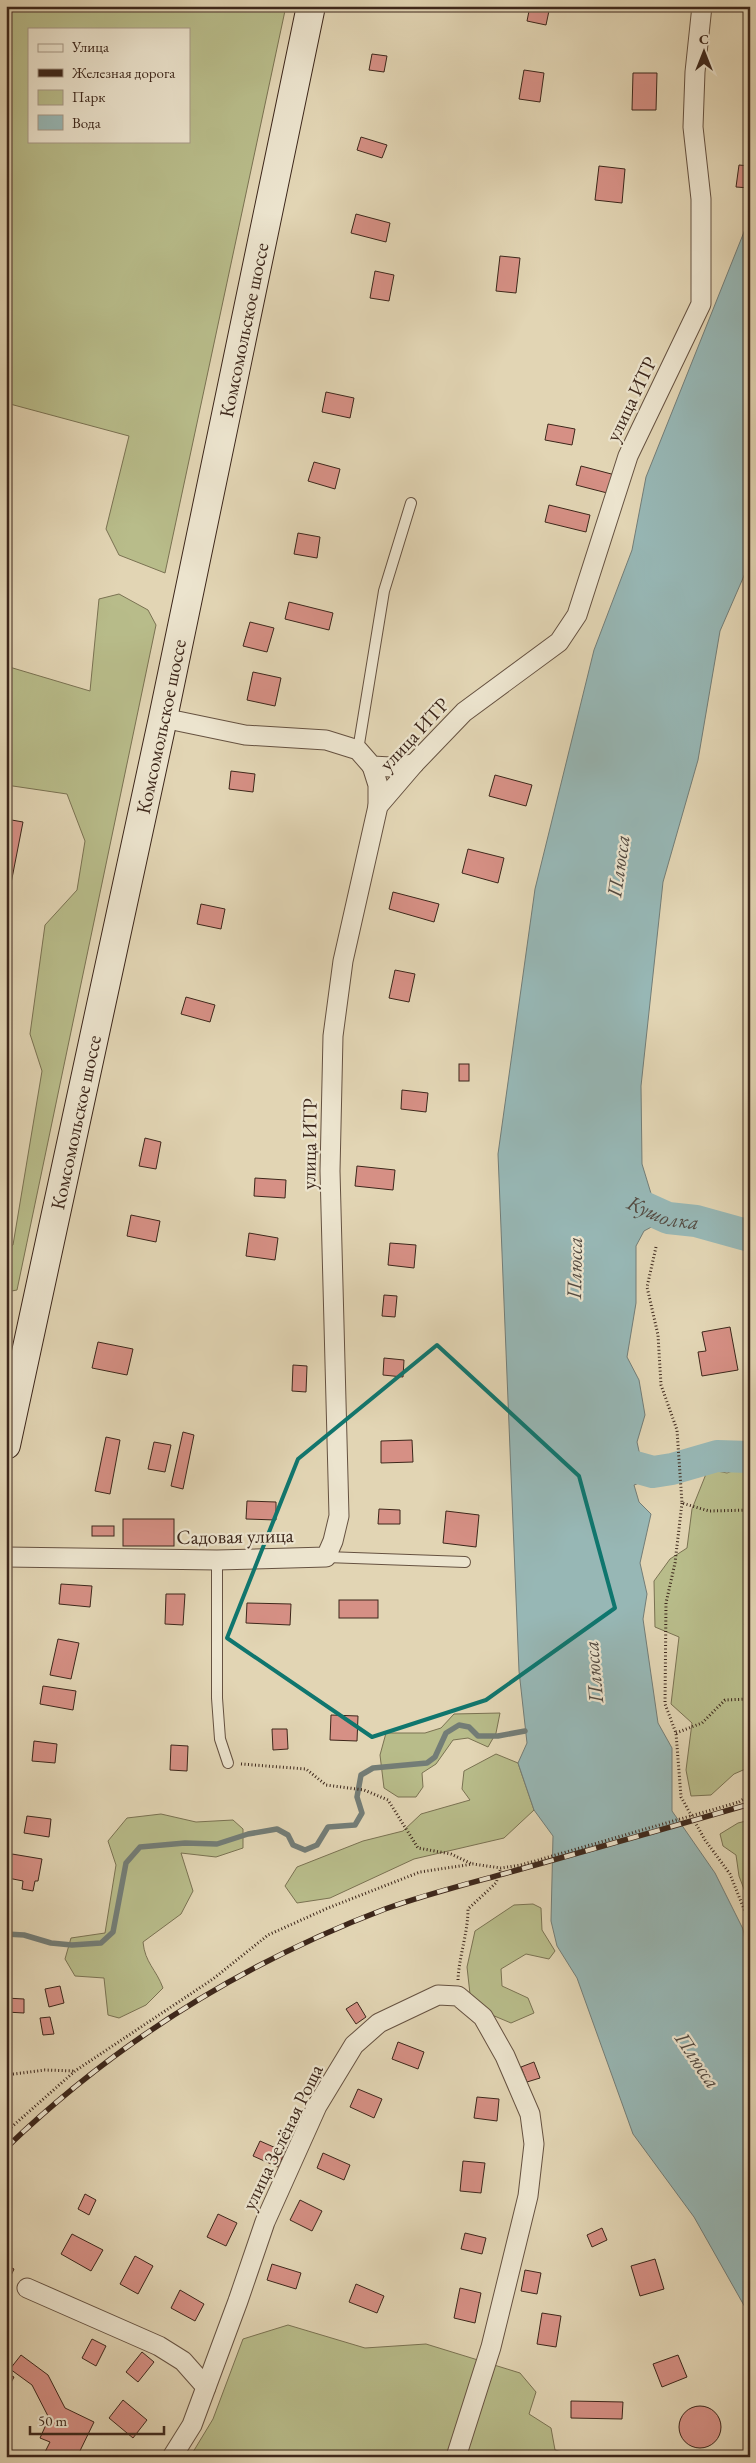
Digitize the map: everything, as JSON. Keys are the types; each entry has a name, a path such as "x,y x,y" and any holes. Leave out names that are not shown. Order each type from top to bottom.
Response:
{"main road":[{"name":"Комсомольское шоссе","path":"6,1445 163,718 311,6"}],"street":[{"name":"улица ИТР","path":"326,1557 333,1541 338,1516 330,1171 333,1036 343,961 378,806 414,764 464,712 560,642 577,615 628,456 701,304 702,199 693,127 702,6"},
{"path":"163,718 244,735 326,740 358,750 372,766 378,785 378,806"},
{"path":"372,766 391,767 414,764"},
{"name":"Садовая улица","path":"6,1557 217,1560 326,1557"},
{"name":"улица Зелёная Роща","path":"172,2457 192,2425 265,2222 317,2106 354,2045 379,2023 417,2004 438,1995 458,1996"},
{"path":"456,2457 491,2346 528,2196 534,2144 530,2114 505,2056 483,2017 458,1996"},
{"path":"27,2288 159,2346 183,2361 206,2387"}],"lane":[{"path":"358,750 384,591 412,502"},
{"name":"Садовая улица","path":"326,1557 465,1562"},
{"path":"217,1560 217,1698 220,1739 228,1763"}],"path":[{"path":"656,1247 647,1287 658,1335 661,1385 677,1430 682,1503 675,1563 666,1603 665,1704 676,1734 681,1797 704,1840 730,1874 750,1924"},
{"path":"682,1503 709,1511 750,1510"},
{"path":"676,1734 702,1723 725,1700 750,1699"},
{"path":"228,1763 306,1769 326,1785 364,1790 388,1800 418,1848 451,1854 473,1864 501,1868 521,1865 739,1802 750,1795"},
{"path":"6,2132 75,2071 213,1979 268,1935 328,1908 420,1872 473,1864"},
{"path":"458,1996 459,1964 468,1923 468,1909 496,1883 501,1868"},
{"path":"6,2075 45,2070 75,2071"}],"highlighted area":[{"path":"437,1345 579,1476 615,1608 486,1700 372,1737 227,1638 298,1459"}],"green space":[{"path":"6,6 286,6 165,573 119,555 106,529 129,436 10,404 6,419"},
{"path":"119,594 148,610 156,625 17,1290 6,1292 6,1248 13,1245 42,1071 30,1034 45,925 77,890 85,841 67,794 6,785 6,666 90,691 99,599"},
{"path":"750,1464 750,1620 744,1624 750,1633 750,1767 734,1774 711,1795 691,1796 686,1770 692,1723 671,1704 679,1637 655,1627 654,1581 670,1559 687,1548 692,1509 708,1469 727,1473"},
{"path":"500,1713 496,1733 488,1747 468,1738 453,1740 436,1764 422,1773 423,1787 416,1797 398,1797 384,1788 380,1755 386,1733 425,1733 441,1728 454,1714"},
{"path":"496,1754 518,1763 534,1810 504,1838 414,1859 330,1898 297,1903 285,1886 297,1867 363,1841 403,1831 421,1814 470,1800 462,1789 464,1771"},
{"path":"161,1814 196,1822 233,1820 243,1829 243,1848 216,1857 181,1853 193,1891 181,1914 143,1942 148,1961 163,1988 146,2005 119,2018 108,2015 104,1978 75,1976 65,1959 71,1938 105,1933 116,1865 108,1841 127,1818"},
{"path":"750,1820 750,1905 739,1876 736,1855 723,1846 720,1834 738,1823"},
{"path":"533,1904 541,1908 542,1930 555,1951 549,1959 526,1954 501,1969 502,1986 528,1998 534,2013 511,2023 492,2015 470,1994 467,1967 475,1931 514,1905"},
{"path":"288,2325 365,2348 426,2344 520,2373 536,2392 529,2414 551,2428 555,2450 582,2457 190,2457 213,2419 243,2339"}],"water":[{"name":"Плюсса","path":"750,217 750,562 720,631 698,760 663,882 641,1086 642,1164 653,1200 668,1218 644,1231 636,1246 636,1303 627,1357 639,1380 645,1415 637,1442 641,1460 653,1472 647,1480 634,1485 639,1502 651,1514 640,1563 647,1594 643,1619 658,1723 672,1748 672,1811 715,1873 743,1929 750,1967 750,2316 694,2217 633,2134 577,1978 557,1946 551,1921 553,1836 534,1810 518,1763 527,1743 519,1671 498,1154 535,889 594,650 632,550 646,477"}],"building":[{"path":"530,6 550,6 546,25 527,21"},
{"path":"372,54 387,56 384,72 369,70"},
{"path":"524,70 544,73 540,102 519,99"},
{"path":"633,73 657,73 656,110 632,110"},
{"path":"361,137 387,145 382,158 357,150"},
{"path":"739,165 750,166 750,188 736,187"},
{"path":"599,166 625,169 622,203 595,200"},
{"path":"356,214 390,223 386,242 351,233"},
{"path":"500,256 520,258 516,293 496,291"},
{"path":"375,271 394,275 389,301 370,298"},
{"path":"326,392 354,398 350,418 322,412"},
{"path":"548,424 575,429 572,445 545,440"},
{"path":"314,462 340,469 335,489 308,481"},
{"path":"581,466 619,476 615,495 576,485"},
{"path":"549,505 590,515 586,532 545,522"},
{"path":"298,533 320,537 317,558 294,554"},
{"path":"289,602 333,613 329,630 285,619"},
{"path":"250,622 274,628 267,652 243,646"},
{"path":"253,672 281,678 275,706 247,700"},
{"path":"231,771 255,774 253,792 229,789"},
{"path":"495,775 532,785 526,806 489,796"},
{"path":"6,819 23,822 6,909"},
{"path":"468,849 504,858 498,883 462,873"},
{"path":"393,892 439,904 434,922 389,909"},
{"path":"201,904 225,909 221,929 197,924"},
{"path":"395,970 415,974 409,1002 389,998"},
{"path":"186,997 215,1005 210,1022 181,1014"},
{"path":"459,1064 469,1064 469,1081 459,1081"},
{"path":"402,1090 428,1093 426,1112 401,1109"},
{"path":"145,1138 161,1142 156,1169 139,1166"},
{"path":"357,1166 395,1170 393,1190 355,1186"},
{"path":"255,1178 286,1180 285,1198 254,1196"},
{"path":"131,1215 160,1221 156,1242 127,1236"},
{"path":"249,1233 278,1238 275,1260 246,1256"},
{"path":"390,1243 416,1245 414,1268 388,1265"},
{"path":"384,1295 397,1296 395,1317 382,1316"},
{"path":"730,1327 738,1370 702,1376 698,1352 706,1351 702,1332"},
{"path":"98,1342 133,1349 127,1375 92,1368"},
{"path":"384,1358 404,1360 403,1377 383,1375"},
{"path":"293,1365 307,1366 306,1392 292,1391"},
{"path":"183,1432 194,1435 183,1489 171,1486"},
{"path":"106,1437 120,1440 110,1494 95,1491"},
{"path":"412,1440 413,1462 381,1463 381,1441"},
{"path":"154,1442 171,1445 165,1472 148,1469"},
{"path":"247,1501 276,1502 276,1520 246,1519"},
{"path":"379,1509 400,1510 400,1524 378,1524"},
{"path":"446,1511 479,1515 476,1547 443,1543"},
{"path":"123,1519 174,1519 174,1546 123,1546"},
{"path":"92,1526 114,1526 114,1536 92,1536"},
{"path":"61,1584 92,1586 90,1607 59,1604"},
{"path":"166,1594 185,1594 183,1625 165,1624"},
{"path":"339,1600 378,1600 378,1618 339,1618"},
{"path":"247,1603 291,1604 290,1625 246,1623"},
{"path":"58,1639 79,1643 71,1679 50,1675"},
{"path":"43,1686 76,1691 73,1710 40,1704"},
{"path":"331,1715 358,1716 357,1741 330,1740"},
{"path":"272,1729 287,1729 288,1749 273,1750"},
{"path":"34,1741 57,1744 55,1763 32,1761"},
{"path":"171,1745 188,1746 187,1771 170,1770"},
{"path":"27,1816 51,1819 49,1837 24,1833"},
{"path":"12,1854 42,1859 38,1881 35,1881 33,1891 22,1889 23,1881 8,1878"},
{"path":"60,1986 64,2003 49,2007 45,1989"},
{"path":"6,1998 24,1999 24,2013 6,2012"},
{"path":"357,2002 366,2017 356,2024 346,2009"},
{"path":"50,2017 54,2034 43,2035 40,2018"},
{"path":"398,2042 424,2052 418,2069 392,2059"},
{"path":"534,2062 540,2078 527,2082 521,2067"},
{"path":"358,2089 382,2099 374,2118 350,2107"},
{"path":"477,2097 499,2099 497,2121 474,2118"},
{"path":"260,2141 285,2152 278,2167 253,2156"},
{"path":"323,2153 350,2165 344,2180 317,2168"},
{"path":"463,2161 485,2163 481,2193 460,2191"},
{"path":"85,2194 96,2200 89,2215 78,2209"},
{"path":"300,2200 322,2211 312,2231 290,2220"},
{"path":"218,2214 237,2223 226,2246 207,2237"},
{"path":"602,2228 607,2240 592,2247 587,2235"},
{"path":"465,2233 486,2238 482,2254 461,2249"},
{"path":"72,2234 103,2250 91,2271 61,2254"},
{"path":"135,2256 153,2266 138,2294 120,2284"},
{"path":"655,2259 664,2289 640,2296 631,2266"},
{"path":"272,2264 301,2273 296,2289 267,2280"},
{"path":"6,2265 14,2269 6,2286"},
{"path":"525,2270 541,2273 537,2294 521,2291"},
{"path":"356,2284 384,2296 377,2313 349,2302"},
{"path":"460,2288 481,2293 475,2323 454,2318"},
{"path":"180,2290 204,2304 195,2321 171,2308"},
{"path":"542,2313 561,2316 556,2347 537,2344"},
{"path":"92,2339 106,2346 96,2366 82,2358"},
{"path":"142,2352 154,2362 138,2382 126,2372"},
{"path":"21,2355 48,2375 65,2408 94,2422 77,2457 69,2453 68,2457 43,2456 50,2442 40,2438 49,2418 32,2385 10,2369"},
{"path":"678,2355 687,2377 662,2387 653,2364"},
{"path":"6,2373 14,2377 6,2392"},
{"path":"123,2400 147,2420 133,2438 109,2418"},
{"path":"571,2401 623,2402 622,2419 571,2418"},
{"path":"700,2406 715,2412 721,2427 715,2442 700,2448 685,2442 679,2427 685,2412"}],"waterway":[{"name":"Кушолка","path":"628,1200 668,1218 696,1221 750,1236"},
{"name":"Кушолка","path":"610,1460 653,1472 672,1469 717,1456 750,1457"},
{"path":"6,1934 24,1935 51,1943 72,1945 101,1943 113,1932 126,1863 140,1847 185,1843 217,1844 248,1834 277,1829 288,1835 293,1845 305,1850 317,1845 328,1827 355,1825 362,1813 357,1797 361,1775 373,1768 427,1763 435,1757 446,1733 459,1725 469,1727 478,1736 498,1736 525,1731"}],"railway":[{"path":"6,2148 48,2110 137,2040 232,1980 332,1930 418,1898 750,1804"}]}
